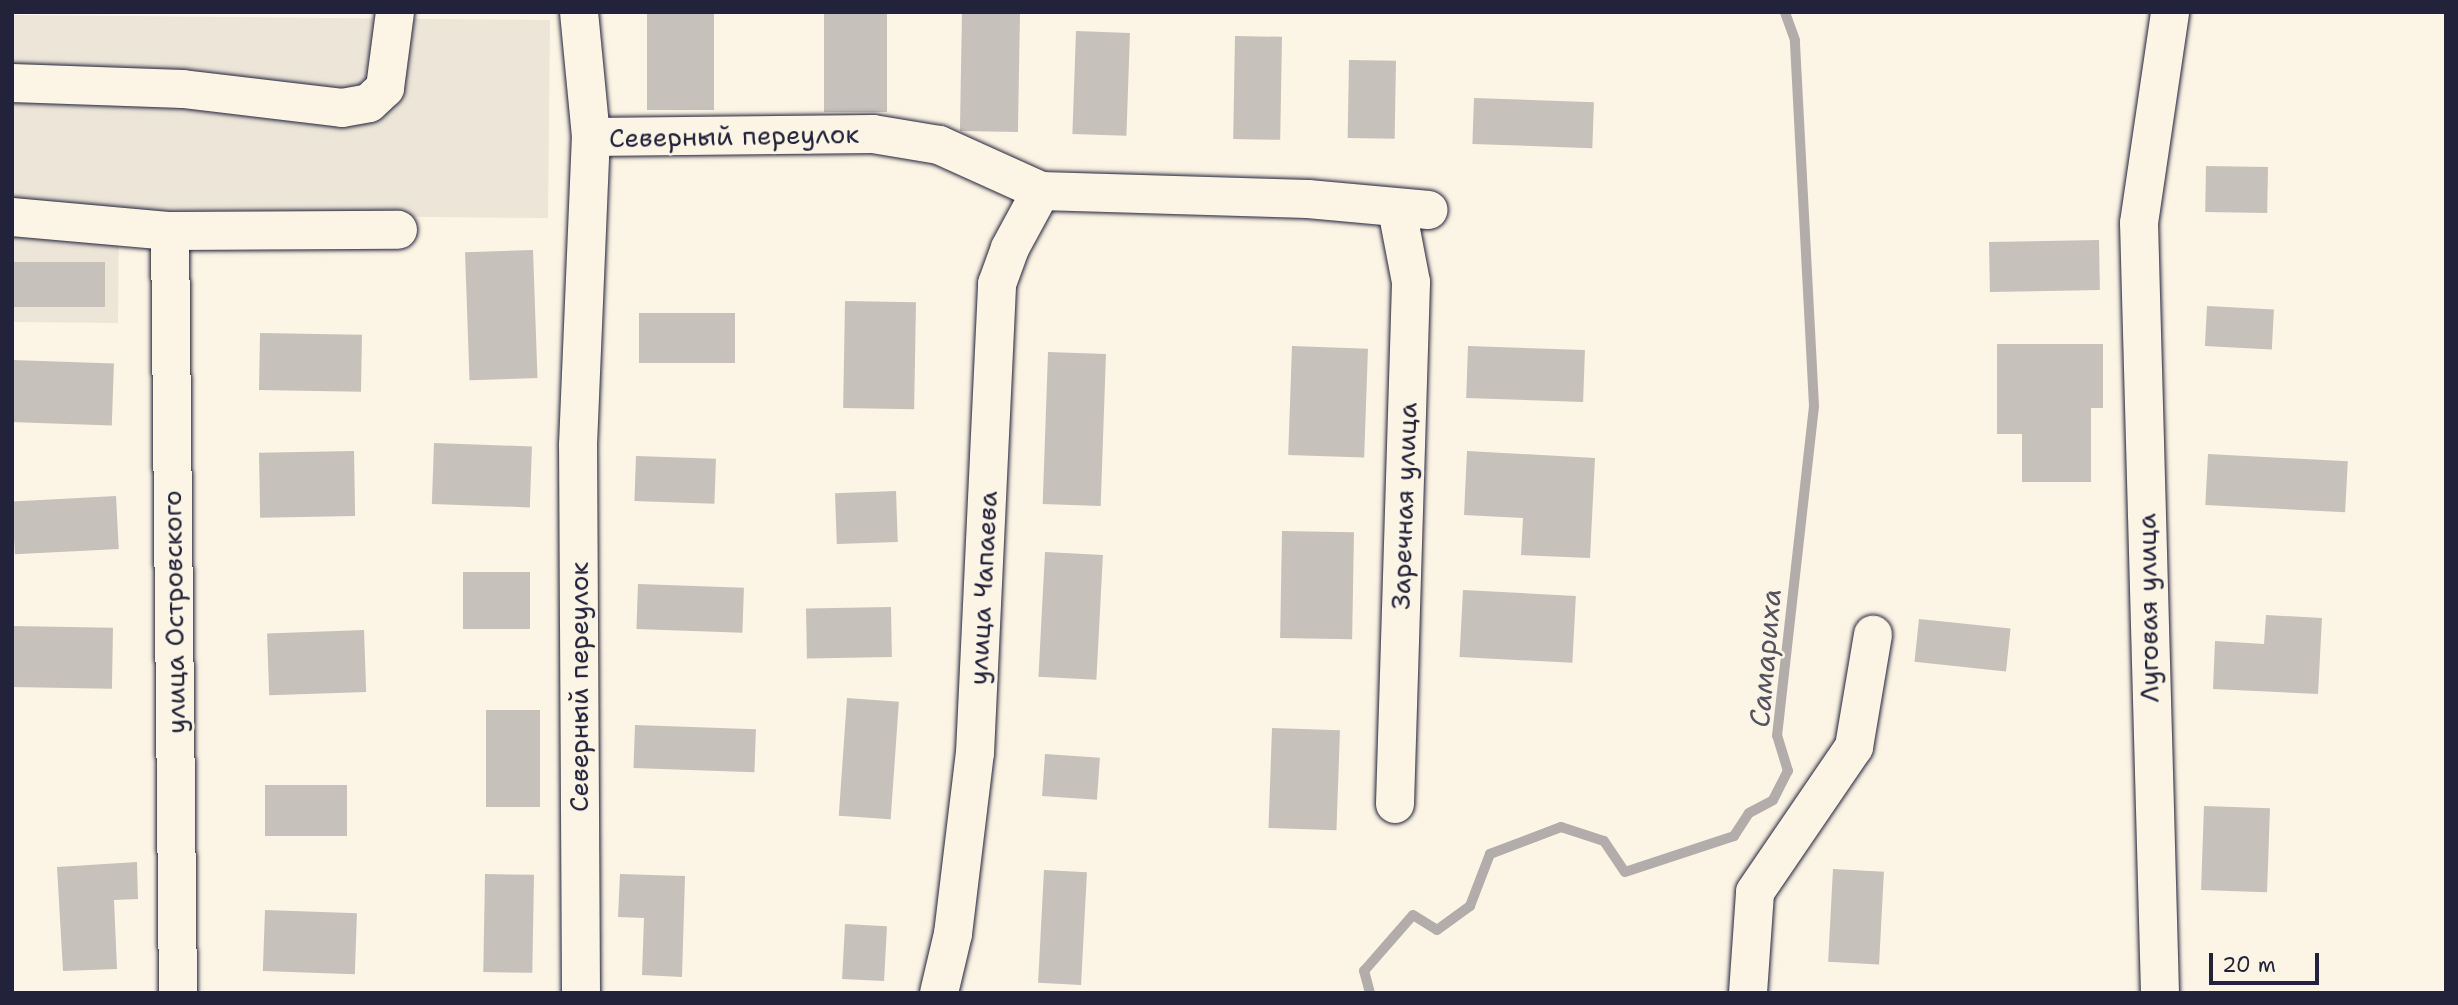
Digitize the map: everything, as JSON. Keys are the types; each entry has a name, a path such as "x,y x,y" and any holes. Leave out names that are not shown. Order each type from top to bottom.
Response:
{"street":[{"path":"12,83 183,89 342,108 369,103 385,88 395,12"},
{"path":"579,12 592,137"},
{"name":"Луговая улица","path":"2160,993 2139,223 2170,12"},
{"name":"Северный переулок","path":"581,993 578,445 592,137 873,134 939,145 1041,191 1308,199 1412,209"},
{"name":"улица Чапаева","path":"939,993 953,934 975,753 997,284 1010,248 1041,191"},
{"name":"Заречная улица","path":"1395,804 1412,209"},
{"path":"12,218 170,231 398,230"},
{"name":"улица Островского","path":"170,231 178,993"},
{"path":"1748,993 1755,892 1854,747 1873,635"}],"shaded area":[{"path":"12,15 550,20 548,218 119,214 118,323 12,322"}],"building":[{"path":"647,12 714,12 714,110 647,110"},
{"path":"824,12 887,12 887,112 824,112"},
{"path":"962,12 1020,13 1018,132 960,131"},
{"path":"1076,31 1130,33 1126,136 1072,134"},
{"path":"1235,36 1282,37 1280,140 1233,139"},
{"path":"1349,60 1396,61 1395,139 1348,138"},
{"path":"1474,98 1594,102 1592,148 1472,144"},
{"path":"2206,166 2268,167 2267,213 2205,212"},
{"path":"2099,240 2100,290 1990,292 1989,242"},
{"path":"533,250 537,378 470,380 465,252"},
{"path":"12,262 105,262 105,307 12,307"},
{"path":"845,301 916,302 914,409 843,408"},
{"path":"2207,306 2274,310 2272,349 2205,346"},
{"path":"639,313 735,313 735,363 639,363"},
{"path":"260,333 362,335 361,392 259,390"},
{"path":"1997,344 2103,344 2103,408 2091,408 2091,482 2022,482 2022,434 1997,434"},
{"path":"1292,346 1368,349 1364,458 1288,455"},
{"path":"1468,346 1585,350 1583,402 1466,398"},
{"path":"1048,352 1106,354 1101,506 1043,504"},
{"path":"12,360 114,364 112,426 12,422"},
{"path":"434,443 532,446 530,507 432,504"},
{"path":"354,451 355,516 260,518 259,453"},
{"path":"1467,451 1595,458 1590,558 1521,555 1523,518 1464,515"},
{"path":"2208,454 2348,461 2345,512 2205,505"},
{"path":"636,456 716,459 714,504 634,501"},
{"path":"896,491 898,542 837,544 835,493"},
{"path":"116,496 119,549 15,554 12,501"},
{"path":"1282,531 1354,532 1352,639 1280,638"},
{"path":"1045,552 1103,555 1096,680 1038,677"},
{"path":"463,572 530,572 530,629 463,629"},
{"path":"638,584 744,588 742,633 636,629"},
{"path":"1463,590 1576,596 1572,663 1459,657"},
{"path":"891,607 892,657 807,658 806,608"},
{"path":"2266,615 2322,618 2318,694 2213,689 2215,641 2264,644"},
{"path":"1919,619 2010,629 2006,671 1915,662"},
{"path":"12,626 113,628 112,689 12,687"},
{"path":"364,630 366,692 269,695 267,633"},
{"path":"847,698 899,702 891,819 839,816"},
{"path":"486,710 540,710 540,807 486,807"},
{"path":"635,725 756,729 754,772 633,768"},
{"path":"1272,728 1340,730 1336,830 1269,828"},
{"path":"1045,754 1100,758 1097,800 1042,796"},
{"path":"265,785 347,785 347,836 265,836"},
{"path":"2204,806 2270,808 2267,892 2201,890"},
{"path":"137,862 138,899 114,900 117,969 63,971 57,867"},
{"path":"1833,869 1884,872 1879,965 1828,962"},
{"path":"1044,870 1087,872 1081,985 1038,983"},
{"path":"485,874 534,875 532,973 483,972"},
{"path":"620,874 685,876 682,977 642,975 644,918 618,917"},
{"path":"265,910 357,913 355,974 263,971"},
{"path":"845,924 887,926 884,981 842,979"}],"waterway":[{"name":"Самариха","path":"1370,993 1364,971 1413,915 1437,930 1470,906 1490,854 1561,827 1604,841 1625,872 1734,836 1749,813 1773,800 1788,771 1777,736 1814,406 1795,40 1785,12"}]}
